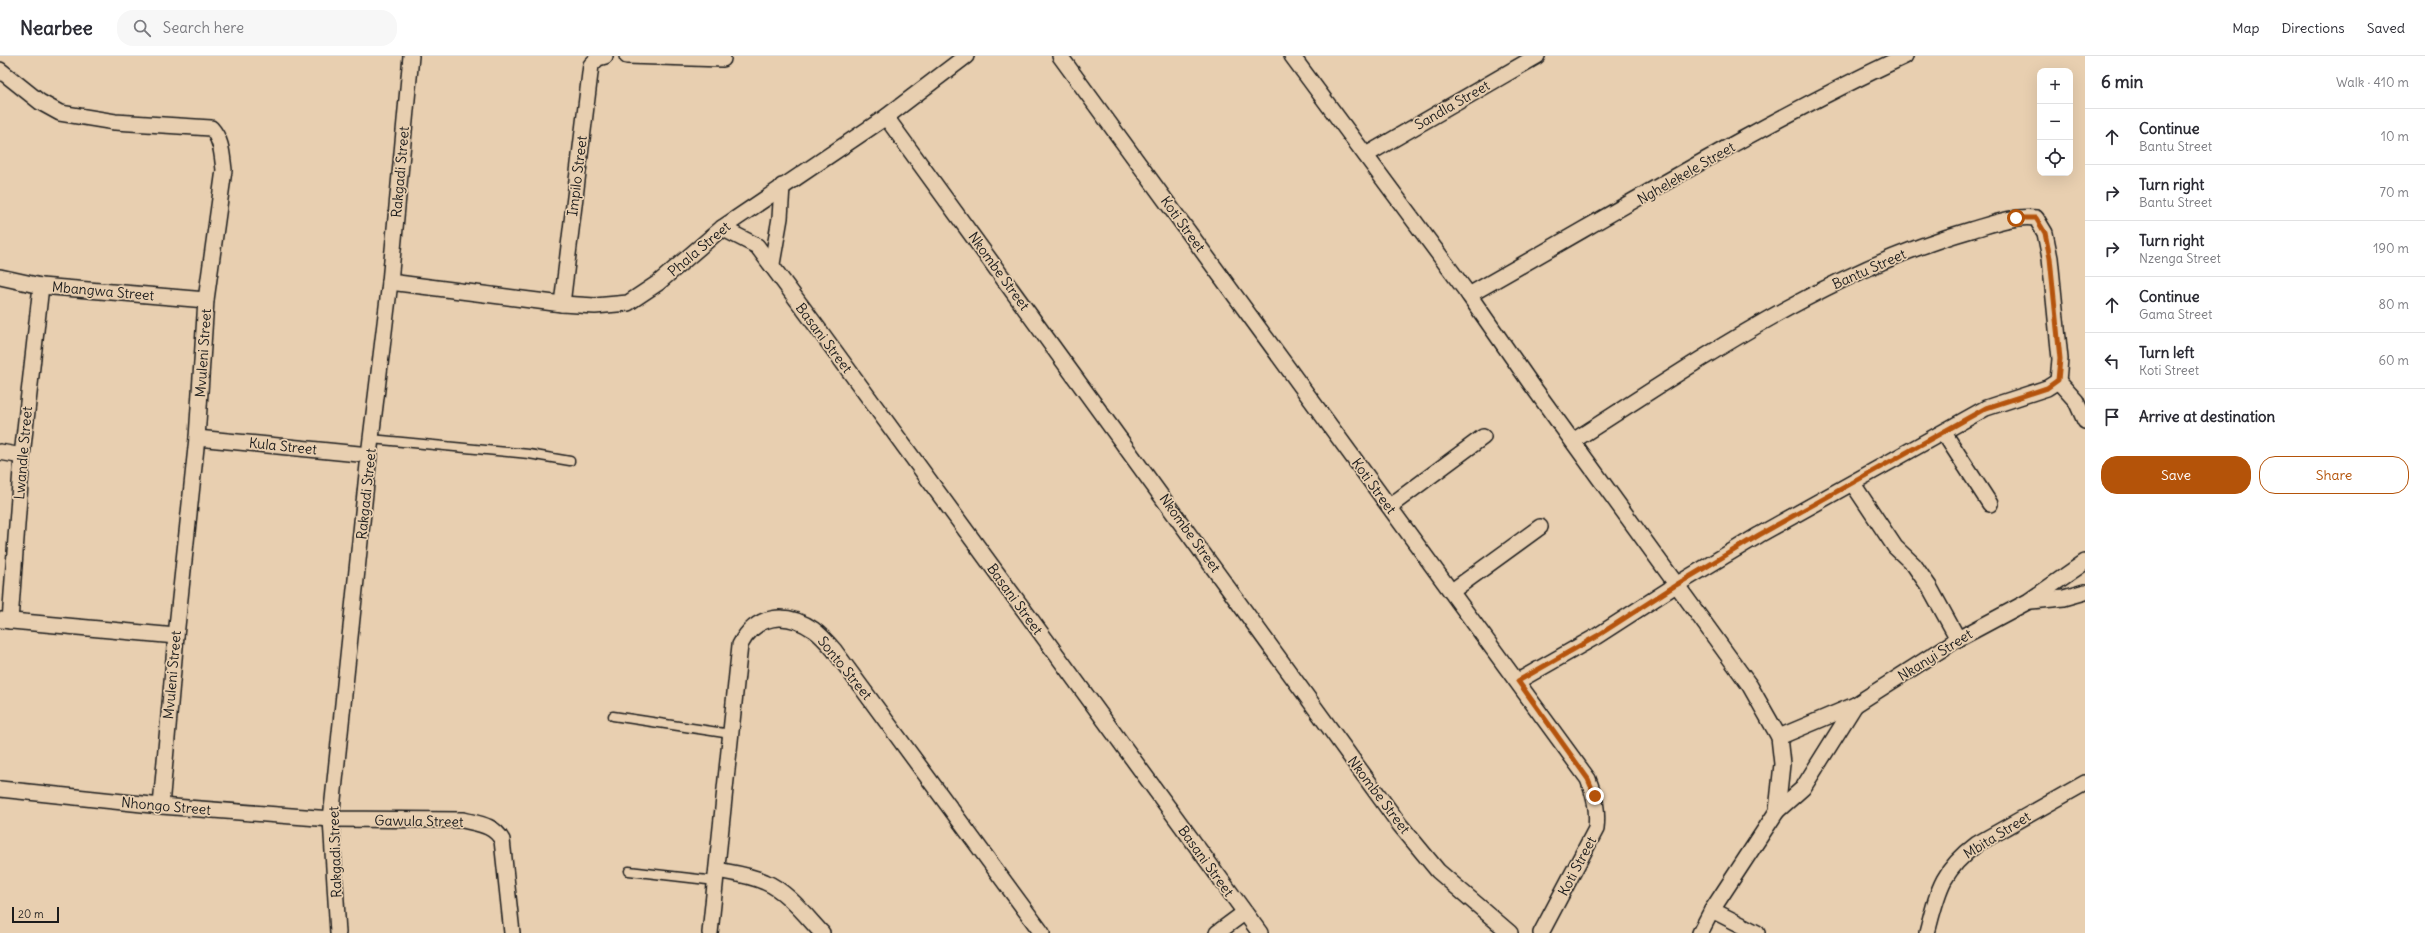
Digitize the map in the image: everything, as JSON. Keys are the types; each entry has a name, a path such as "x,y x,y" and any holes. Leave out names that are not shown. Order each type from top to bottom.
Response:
{"street":[{"name":"Rakgadi Street","path":"338,933 331,819 369,455 390,282 411,56"},
{"name":"Impilo Street","path":"562,304 591,65 598,58 604,56"},
{"path":"627,56 723,59"},
{"name":"Phala Street","path":"390,282 562,304 619,306 634,300 658,283 722,228 886,117 966,56"},
{"name":"Koti Street","path":"1060,56 1518,681 1588,779 1595,796 1598,813 1596,829 1541,933"},
{"path":"1292,56 1469,295 1750,686 1778,737 1782,764 1777,811"},
{"name":"Sandla Street","path":"1366,155 1538,56"},
{"name":"Nghelekele Street","path":"1469,295 1816,100 1905,56"},
{"name":"Mvuleni Street","path":"0,70 40,102 60,113 115,122 211,128 218,136 224,170 206,300 198,438 176,636 161,806"},
{"name":"Nkombe Street","path":"886,117 1400,825 1438,871 1510,933"},
{"path":"772,264 780,218 782,186"},
{"name":"Bantu Street","path":"1573,441 1699,360 1854,274 1935,240 2016,218 2036,218 2045,233 2050,258 2060,359 2058,380"},
{"name":"Basani Street","path":"722,228 757,246 772,264 787,289 820,331 1260,933"},
{"name":"Mbangwa Street","path":"0,278 42,286 206,300"},
{"name":"Lwandle Street","path":"5,621 22,456 42,286"},
{"path":"1518,681 1597,636 1676,585 1759,535 1854,484 1986,408 2047,388 2058,380 2076,401 2085,422"},
{"path":"1944,433 1990,504"},
{"path":"1390,506 1483,437"},
{"name":"Kula Street","path":"198,438 369,455"},
{"path":"0,452 22,456"},
{"path":"1854,484 1895,547 1914,565 1930,588 1958,639"},
{"path":"1452,591 1540,527"},
{"name":"Nkanyi Street","path":"1778,737 1855,705 1958,639 2030,601 2085,562"},
{"path":"2030,601 2064,598 2085,592"},
{"name":"Sonto Street","path":"710,933 740,645 746,633 763,621 772,618 795,620 814,630 834,650 1042,933"},
{"path":"5,621 176,636"},
{"path":"1700,933 1712,910 1777,811 1803,788 1855,705"},
{"name":"Mbita Street","path":"1927,933 1938,890 1950,870 1961,856 1977,844 2085,783"},
{"name":"Nhongo Street","path":"0,789 161,806 331,819"},
{"name":"Gawula Street","path":"331,819 463,820 493,829 502,840 512,933"},
{"path":"716,876 752,876 767,882 800,910 822,933"},
{"path":"1712,910 1757,933"},
{"path":"1216,933 1244,913"}],"lane":[{"path":"371,439 529,454 570,461"},
{"path":"613,716 731,734"},
{"path":"629,871 716,876"}],"route":[{"path":"1595,796 1588,779 1518,681 1597,636 1676,585 1759,535 1854,484 1986,408 2047,388 2054,384 2058,380 2060,359 2053,309 2050,258 2045,233 2041,223 2036,218 2016,218"}]}
